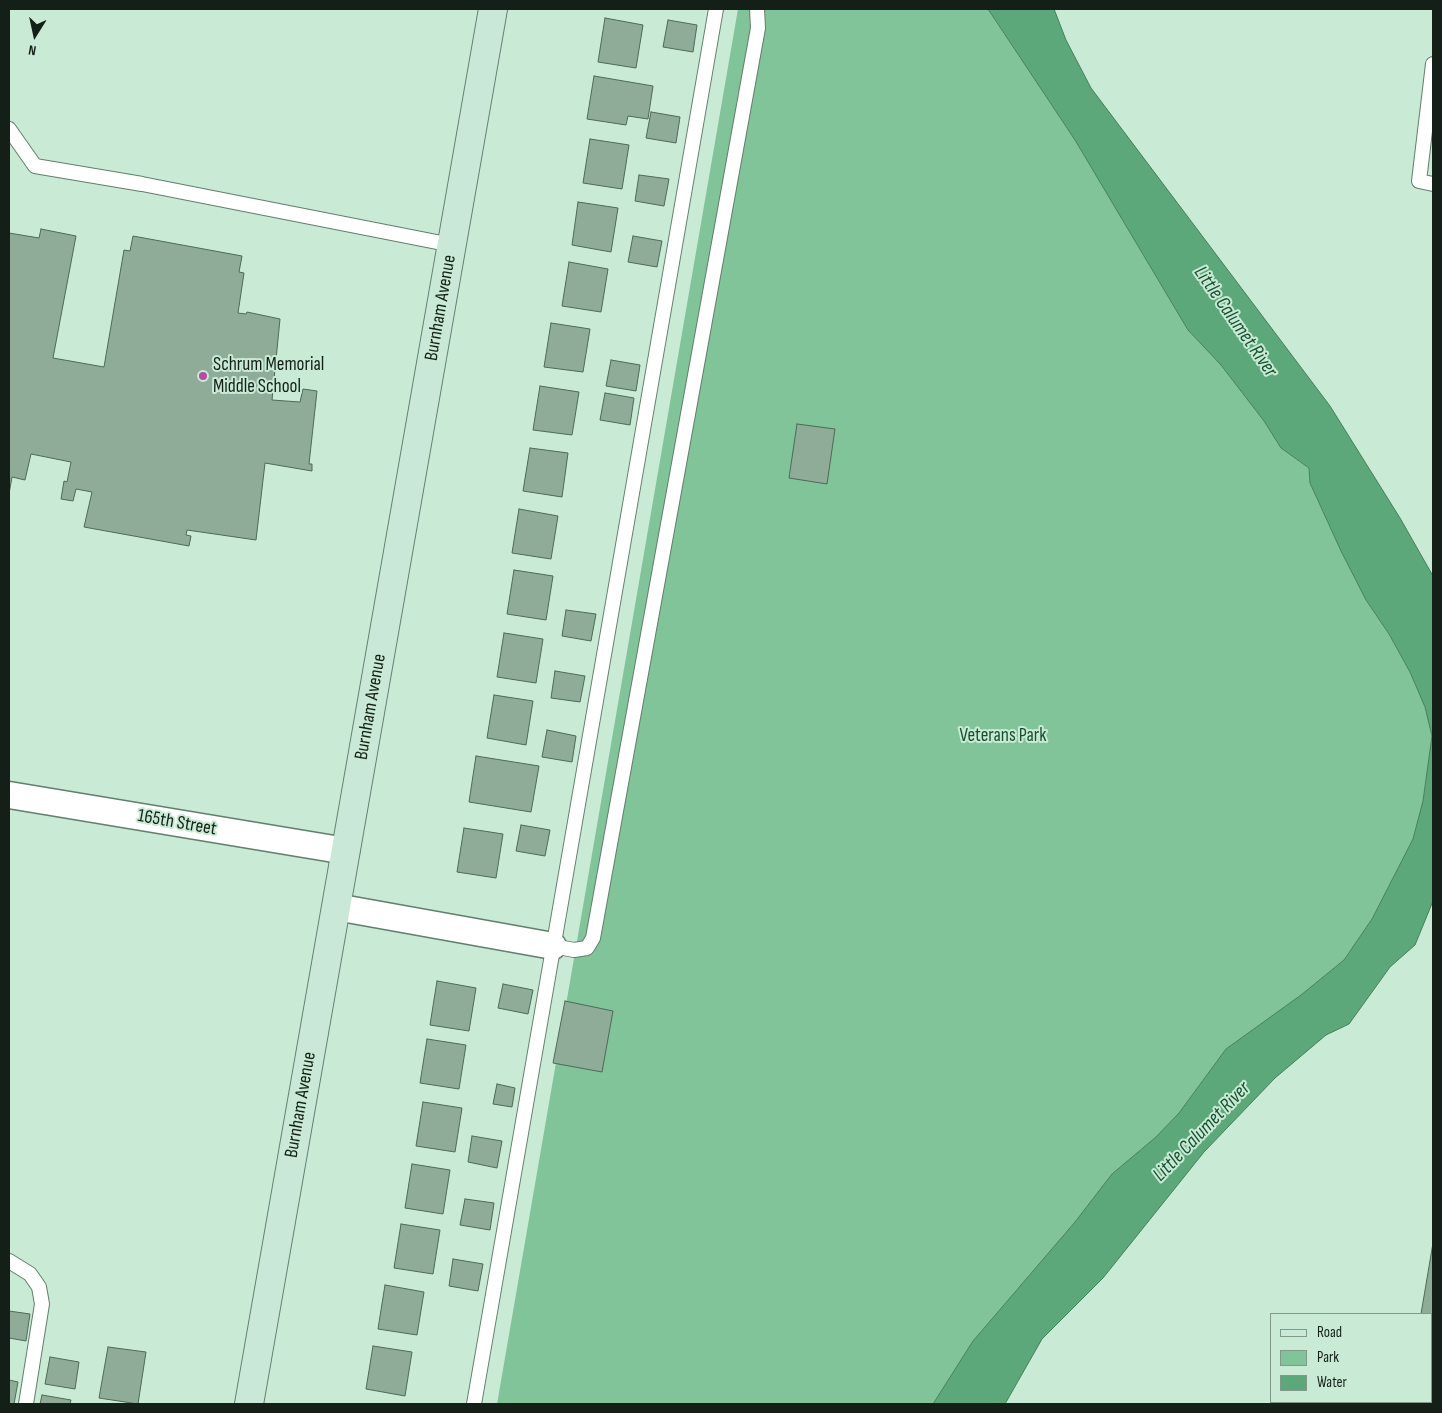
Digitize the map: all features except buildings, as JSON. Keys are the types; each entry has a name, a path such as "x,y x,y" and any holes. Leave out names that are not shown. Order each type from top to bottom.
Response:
{"main road":[{"name":"Burnham Avenue","path":"249,1404 493,9"}],"street":[{"name":"165th Street","path":"9,795 346,852"},
{"path":"336,907 553,946"}],"lane":[{"path":"474,1404 716,9"},
{"path":"553,946 574,950 587,948 593,938 758,28 757,9"},
{"path":"1433,64 1419,181 1433,184"},
{"path":"9,129 36,166 142,184 452,245"},
{"path":"9,1261 30,1274 39,1287 42,1304 26,1404"}],"green space":[{"name":"Veterans Park","path":"738,9 988,9 1075,140 1188,330 1221,365 1264,421 1281,448 1309,468 1310,483 1341,551 1366,600 1389,634 1410,672 1425,707 1432,736 1430,764 1413,839 1372,919 1344,960 1301,995 1226,1049 1179,1113 1156,1137 1112,1174 1075,1222 973,1341 933,1404 497,1404"}],"water":[{"name":"Little Calumet River","path":"988,9 1054,9 1066,40 1091,88 1330,406 1400,518 1433,576 1433,901 1415,945 1390,967 1349,1024 1326,1035 1275,1078 1204,1152 1103,1278 1042,1339 1005,1404 933,1404 973,1341 1075,1222 1112,1174 1156,1137 1179,1113 1226,1049 1301,995 1344,960 1372,919 1413,839 1423,801 1432,736 1425,707 1410,672 1389,634 1366,600 1341,551 1310,483 1309,468 1281,448 1264,421 1221,365 1188,330 1075,140"}],"place":[{"name":"Schrum Memorial Middle School","path":"203,376"}]}
